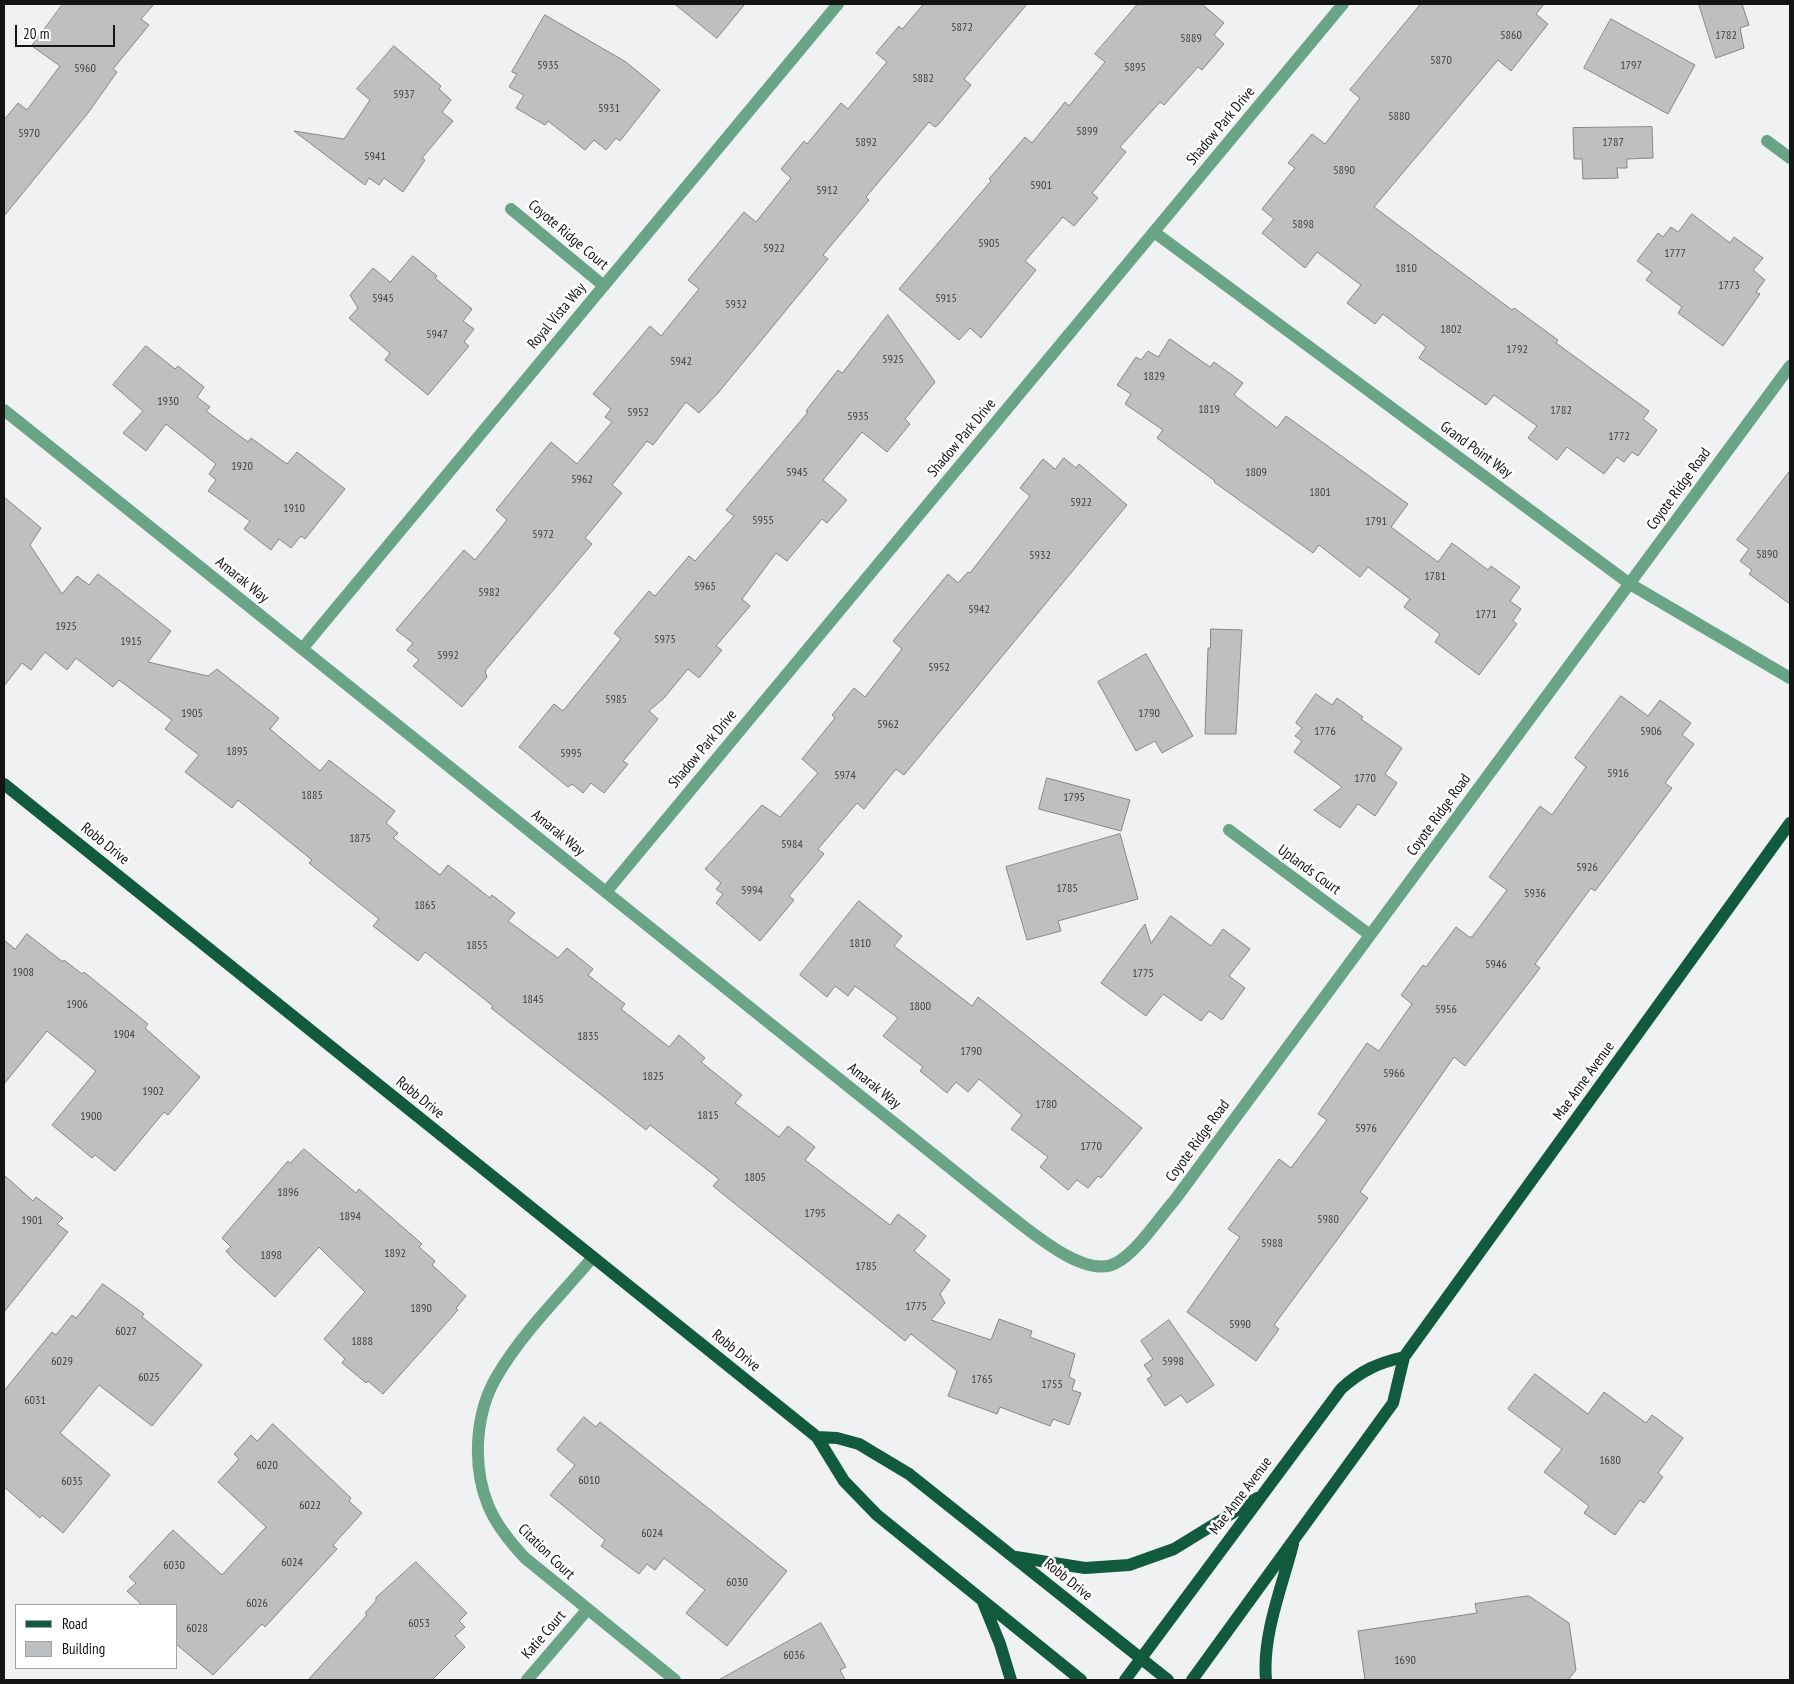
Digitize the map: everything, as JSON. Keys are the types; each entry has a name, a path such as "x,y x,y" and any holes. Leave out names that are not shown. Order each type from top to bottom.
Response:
{"main road":[{"name":"Robb Drive","path":"4,784 817,1437 844,1481 877,1516 1081,1680"},
{"name":"Mae Anne Avenue","path":"1192,1680 1393,1403 1404,1358 1790,823"},
{"name":"Mae Anne Avenue","path":"1125,1680 1340,1390 1361,1372 1372,1366 1404,1358"},
{"name":"Robb Drive","path":"817,1437 837,1438 859,1444 909,1474 1168,1680"},
{"path":"1012,1556 1085,1568 1129,1565 1174,1549 1211,1524 1262,1495"},
{"path":"1266,1680 1266,1656 1270,1632 1295,1536"},
{"path":"982,1600 1000,1644 1011,1680"}],"street":[{"name":"Royal Vista Way","path":"302,649 838,4"},
{"name":"Shadow Park Drive","path":"606,892 1343,4"},
{"path":"1767,141 1790,158"},
{"name":"Coyote Ridge Court","path":"511,208 604,286"},
{"name":"Grand Point Way","path":"1154,232 1630,584 1790,678"},
{"name":"Coyote Ridge Road","path":"1100,1267 1115,1264 1134,1248 1174,1201 1790,366"},
{"name":"Amarak Way","path":"4,410 1006,1212 1048,1244 1076,1261 1100,1267"},
{"name":"Uplands Court","path":"1228,830 1370,935"},
{"name":"Citation Court","path":"593,1257 522,1341 497,1376 484,1405 478,1441 479,1472 488,1505 500,1528 525,1558 675,1680"},
{"name":"Katie Court","path":"527,1680 587,1610"}],"building":[{"path":"63,4 154,4 141,19 149,25 113,69 117,72 88,113 4,216 4,120 18,103 27,110 60,66 32,46"},
{"path":"675,4 745,4 717,38"},
{"path":"924,4 1027,4 964,79 971,85 938,125 935,127 929,122 866,197 869,200 823,255 828,259 718,393 699,413 686,402 653,445 647,441 612,485 622,493 585,538 592,544 485,671 487,677 462,707 413,666 419,660 407,650 413,643 396,630 464,550 475,560 507,520 496,510 551,442 577,464 612,422 605,417 611,409 593,394 650,326 661,336 699,289 688,280 744,212 756,222 791,178 781,169 804,141 807,144 841,103 848,109 887,62 876,53 899,26 902,29"},
{"path":"1138,4 1202,4 1224,23 1214,35 1224,44 1202,70 1198,67 1164,105 1160,102 1120,147 1126,152 1092,193 1098,198 1074,226 1063,217 1025,261 1036,270 981,338 970,328 959,340 899,289 991,181 989,179 1025,137 1032,143 1065,102 1069,106 1105,62 1095,54"},
{"path":"1421,4 1544,4 1536,14 1548,24 1511,71 1498,60 1374,207 1512,310 1514,308 1558,340 1556,343 1649,411 1643,419 1657,430 1638,456 1632,452 1624,462 1617,457 1604,474 1567,447 1557,460 1528,438 1537,426 1494,395 1486,405 1419,358 1426,347 1383,314 1375,324 1347,303 1361,285 1317,252 1305,268 1262,233 1274,219 1262,209 1295,168 1288,163 1312,134 1325,144 1360,98 1350,90"},
{"path":"1699,4 1742,4 1749,25 1740,28 1744,48 1716,58"},
{"path":"545,15 626,62 660,90 620,141 616,138 606,150 594,140 585,150 548,121 545,125 516,108 524,95 509,87 517,74 512,72"},
{"path":"1611,19 1695,65 1668,114 1584,68"},
{"path":"394,46 441,86 439,89 451,100 442,112 453,121 422,158 425,160 403,192 384,178 379,185 369,178 365,185 294,131 344,139 370,100 357,89"},
{"path":"1652,127 1653,158 1627,159 1627,168 1617,168 1618,178 1583,179 1582,159 1574,159 1573,128"},
{"path":"1692,214 1730,243 1734,237 1763,258 1753,270 1765,280 1756,292 1760,294 1723,346 1678,313 1682,307 1646,280 1652,272 1637,261 1658,233 1663,237 1671,227 1678,232"},
{"path":"413,256 437,276 435,278 472,309 463,321 474,329 464,342 469,346 428,395 385,360 390,353 349,318 358,308 350,295 373,268 390,282"},
{"path":"888,315 935,382 905,419 910,424 887,452 862,432 823,480 847,500 827,523 822,519 787,561 776,553 742,599 750,606 716,646 722,650 699,678 688,669 664,698 649,711 658,719 623,761 628,764 604,793 591,783 583,793 572,784 568,787 519,747 554,704 563,711 621,639 614,633 649,591 655,596 689,556 695,561 734,516 726,510 808,412 806,411 838,370 842,373"},
{"path":"1170,339 1210,367 1214,362 1243,383 1234,395 1277,428 1286,416 1408,504 1391,527 1438,562 1452,543 1488,570 1491,566 1520,587 1510,601 1521,609 1513,621 1517,624 1479,675 1435,642 1440,634 1404,607 1410,599 1368,567 1360,577 1319,545 1313,553 1214,482 1157,438 1163,430 1125,404 1131,394 1117,385 1136,357 1141,360 1148,351 1158,357"},
{"path":"146,346 175,369 178,366 204,387 197,397 210,407 206,411 248,442 251,438 287,464 297,452 345,489 305,539 301,536 291,548 279,539 271,550 244,529 250,521 208,491 216,480 209,474 216,464 166,424 146,451 123,433 143,411 113,385"},
{"path":"1064,458 1076,468 1079,464 1127,505 904,775 896,769 864,809 857,803 818,849 824,854 789,896 794,900 760,941 716,903 723,894 716,889 721,883 705,869 762,805 780,817 818,773 802,759 835,718 832,715 854,688 865,697 902,649 893,641 948,574 958,583 968,572 970,573 1030,496 1020,488 1043,459 1055,469"},
{"path":"1790,471 1790,604 1749,574 1752,570 1740,561 1749,549 1737,540"},
{"path":"4,497 41,528 30,545 62,594 77,576 89,585 98,574 171,631 148,662 208,676 217,669 279,718 270,729 320,771 329,760 395,811 386,823 398,833 393,838 440,875 448,865 490,898 492,895 515,913 508,921 558,958 567,948 593,969 588,975 625,1004 621,1009 669,1047 679,1035 705,1058 701,1062 742,1095 735,1103 779,1137 788,1126 815,1147 805,1160 890,1225 898,1214 926,1236 914,1251 950,1280 940,1294 945,1303 931,1320 991,1340 999,1319 1032,1331 1030,1337 1075,1354 1069,1377 1075,1380 1072,1390 1081,1393 1069,1425 1053,1419 1050,1426 1000,1407 997,1414 948,1396 957,1371 911,1334 905,1341 713,1186 719,1179 650,1125 646,1130 491,1008 493,1006 425,952 418,961 373,926 379,919 309,863 312,860 238,800 232,808 185,772 199,755 165,729 172,720 119,680 113,687 76,658 67,670 45,652 31,670 22,663 4,686"},
{"path":"1211,629 1242,630 1236,734 1205,734 1208,648 1210,648"},
{"path":"1146,654 1193,736 1162,753 1155,741 1136,751 1098,682"},
{"path":"1316,694 1332,705 1337,698 1363,717 1361,719 1402,748 1385,774 1397,783 1375,816 1358,804 1340,828 1314,810 1342,787 1294,752 1302,741 1295,736 1302,728 1296,723"},
{"path":"1621,696 1648,716 1660,700 1691,723 1682,735 1694,744 1665,783 1672,788 1595,891 1591,888 1535,964 1540,968 1465,1066 1454,1057 1360,1192 1368,1198 1274,1325 1279,1329 1256,1361 1187,1312 1240,1237 1228,1229 1279,1159 1291,1168 1327,1120 1318,1114 1367,1043 1379,1051 1412,1004 1401,995 1423,965 1426,967 1456,927 1469,937 1472,937 1507,890 1489,877 1540,806 1552,815 1586,767 1575,758"},
{"path":"1047,778 1130,800 1121,831 1039,809"},
{"path":"1120,834 1138,899 1058,921 1061,931 1027,940 1006,867"},
{"path":"859,901 902,936 894,946 972,1006 978,997 1142,1128 1101,1178 1098,1176 1088,1188 1077,1180 1068,1190 1040,1167 1048,1157 1011,1129 1022,1115 979,1079 968,1092 956,1082 947,1093 920,1071 923,1067 883,1036 898,1018 855,986 848,996 835,986 827,997 800,975"},
{"path":"1171,916 1211,946 1223,929 1250,949 1229,976 1245,988 1222,1020 1209,1011 1201,1021 1163,994 1146,1016 1101,983 1145,924 1151,943"},
{"path":"27,934 63,962 64,960 82,974 84,972 148,1024 145,1028 200,1077 168,1115 164,1112 115,1171 95,1155 92,1158 52,1125 96,1071 47,1031 4,1084 4,940 15,949"},
{"path":"304,1149 356,1193 359,1189 422,1244 419,1247 435,1261 432,1265 466,1296 456,1308 458,1310 383,1394 342,1363 345,1359 324,1339 365,1292 319,1247 275,1297 226,1251 231,1247 222,1238 288,1161 290,1163"},
{"path":"4,1175 33,1201 36,1197 63,1218 57,1224 68,1232 4,1312"},
{"path":"103,1284 144,1314 142,1317 202,1365 152,1426 99,1385 60,1433 110,1475 63,1533 42,1515 40,1518 4,1487 4,1391 52,1332 56,1335 72,1315 76,1318"},
{"path":"1169,1320 1214,1385 1187,1403 1181,1395 1165,1406 1147,1379 1152,1376 1144,1365 1153,1359 1141,1341"},
{"path":"1535,1374 1588,1414 1604,1392 1646,1423 1652,1415 1683,1438 1658,1473 1663,1477 1644,1503 1640,1500 1615,1535 1584,1513 1589,1506 1544,1472 1562,1449 1508,1409"},
{"path":"584,1417 596,1427 600,1422 787,1571 727,1646 686,1613 705,1590 664,1558 655,1570 647,1564 639,1574 601,1546 605,1540 550,1495 575,1465 557,1450"},
{"path":"273,1424 351,1498 349,1501 362,1513 333,1545 337,1549 265,1627 262,1624 213,1675 178,1646 178,1604 141,1604 127,1591 136,1583 129,1577 173,1530 222,1575 266,1527 218,1482 239,1459 234,1454 251,1435 257,1441"},
{"path":"416,1562 467,1613 459,1621 465,1627 455,1636 465,1647 432,1680 308,1680 367,1615 365,1613 376,1601 376,1598"},
{"path":"1529,1596 1569,1623 1576,1670 1568,1680 1365,1680 1358,1631 1477,1613 1475,1604"},
{"path":"821,1623 846,1667 840,1670 845,1680 719,1680"}]}
